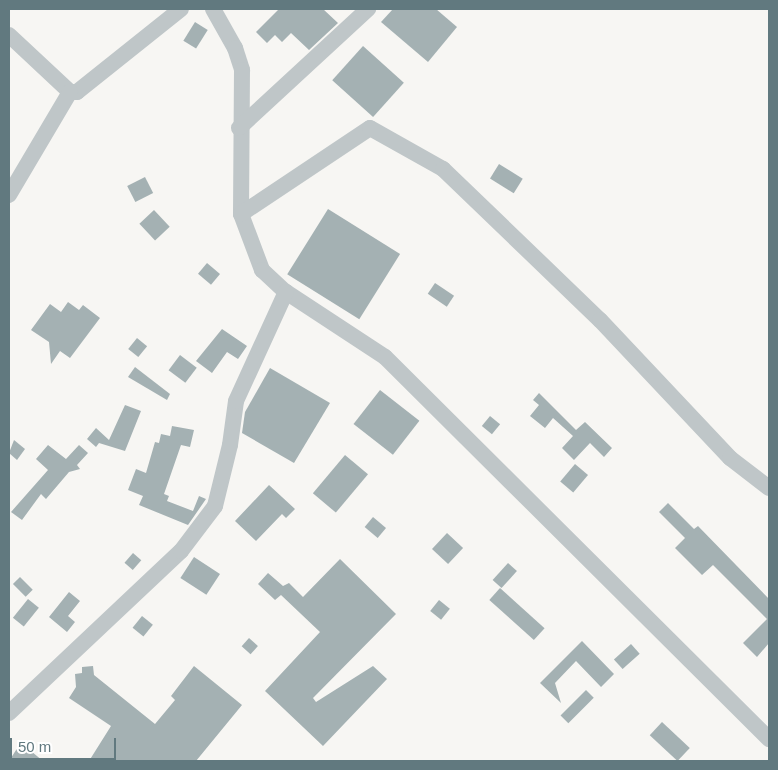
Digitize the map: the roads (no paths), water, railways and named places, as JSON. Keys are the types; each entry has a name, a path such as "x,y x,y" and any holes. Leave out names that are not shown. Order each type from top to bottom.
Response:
{"street":[{"path":"9,35 70,92 77,92 111,67 181,9"},
{"path":"213,9 235,48 242,70 239,128 241,214 262,270 286,292 385,357 769,739"},
{"path":"239,128 368,9"},
{"path":"9,195 70,92"},
{"path":"241,214 370,128 443,169 600,320 730,458 769,488"},
{"path":"9,714 181,551 215,506 230,445 236,401 286,292"}]}
